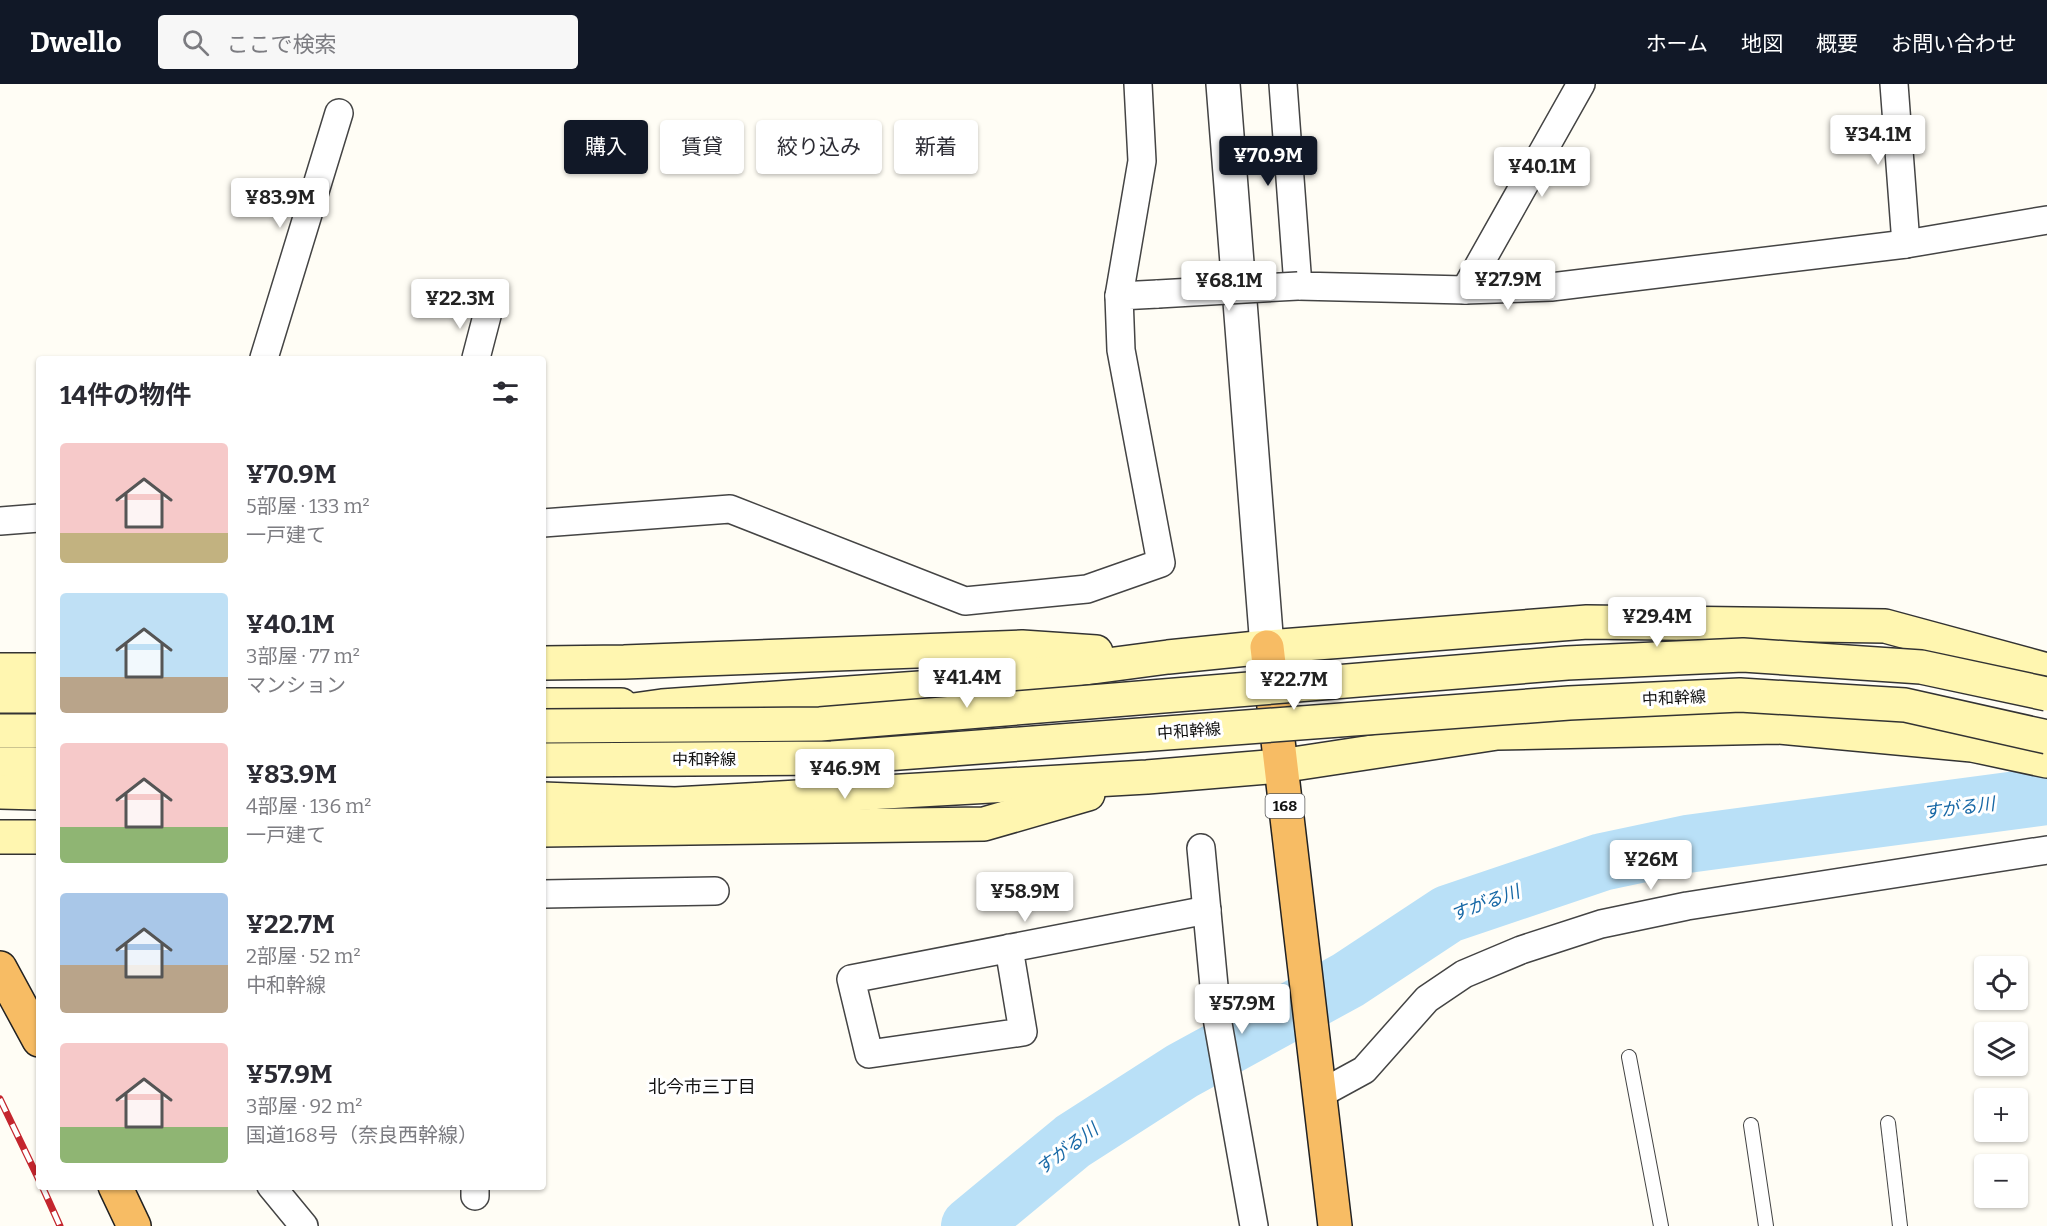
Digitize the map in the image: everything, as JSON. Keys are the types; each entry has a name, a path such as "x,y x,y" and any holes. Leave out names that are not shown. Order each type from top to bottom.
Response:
{"highway":[{"name":"168","path":"1267,647 1335,1226"},
{"path":"0,968 36,1034"},
{"path":"117,1190 134,1226"}],"main road":[{"path":"546,705 662,706 948,686 1168,657 1267,647 1587,622 1885,626 2047,670"},
{"path":"546,663 636,662 1022,647 1168,657"},
{"name":"中和幹線","path":"546,724 820,724 1567,663 1743,656 1921,667 2047,694"},
{"path":"0,670 36,670"},
{"name":"中和幹線","path":"546,760 832,758 1569,703 1740,695 1905,705 2047,737"},
{"path":"0,696 36,696"},
{"path":"546,724 662,706"},
{"path":"546,799 675,804 1147,777 1280,766 1497,733 1778,727 1972,745 2047,761"},
{"path":"0,731 36,731"},
{"path":"0,764 36,764"},
{"path":"546,830 984,824 1147,777"},
{"path":"546,780 675,804"},
{"path":"0,792 36,793"},
{"path":"0,837 36,837"}],"street":[{"path":"546,523 730,509 965,601 1087,589 1161,563 1122,350 1119,296 1142,161 1138,84"},
{"path":"1223,84 1267,647"},
{"path":"1283,84 1298,286"},
{"path":"1465,290 1581,84"},
{"path":"1894,84 1906,244"},
{"path":"265,356 339,113"},
{"path":"1119,296 1298,286 1465,290 1551,287 1906,244 2047,220"},
{"path":"477,356 488,312"},
{"path":"0,521 36,518"},
{"path":"1201,848 1216,1018 1254,1226"},
{"path":"1320,1094 1364,1070 1427,999 1464,974 1521,950 1601,924 1687,906 2047,850"},
{"path":"546,894 715,891"},
{"path":"1010,948 1023,1032 869,1054 851,979 1010,948 1207,910"},
{"path":"274,1190 304,1226"}],"lane":[{"path":"1629,1057 1661,1226"},
{"path":"1888,1123 1900,1226"},
{"path":"1751,1125 1766,1226"}],"waterway":[{"name":"すがる川","path":"970,1226 1073,1141 1182,1071 1348,980 1448,914 1602,862 1687,844 2047,796"}],"railway":[{"path":"0,1099 36,1174"},
{"path":"44,1190 60,1226"}],"district":[{"name":"北今市三丁目","path":"702,1087"}]}
